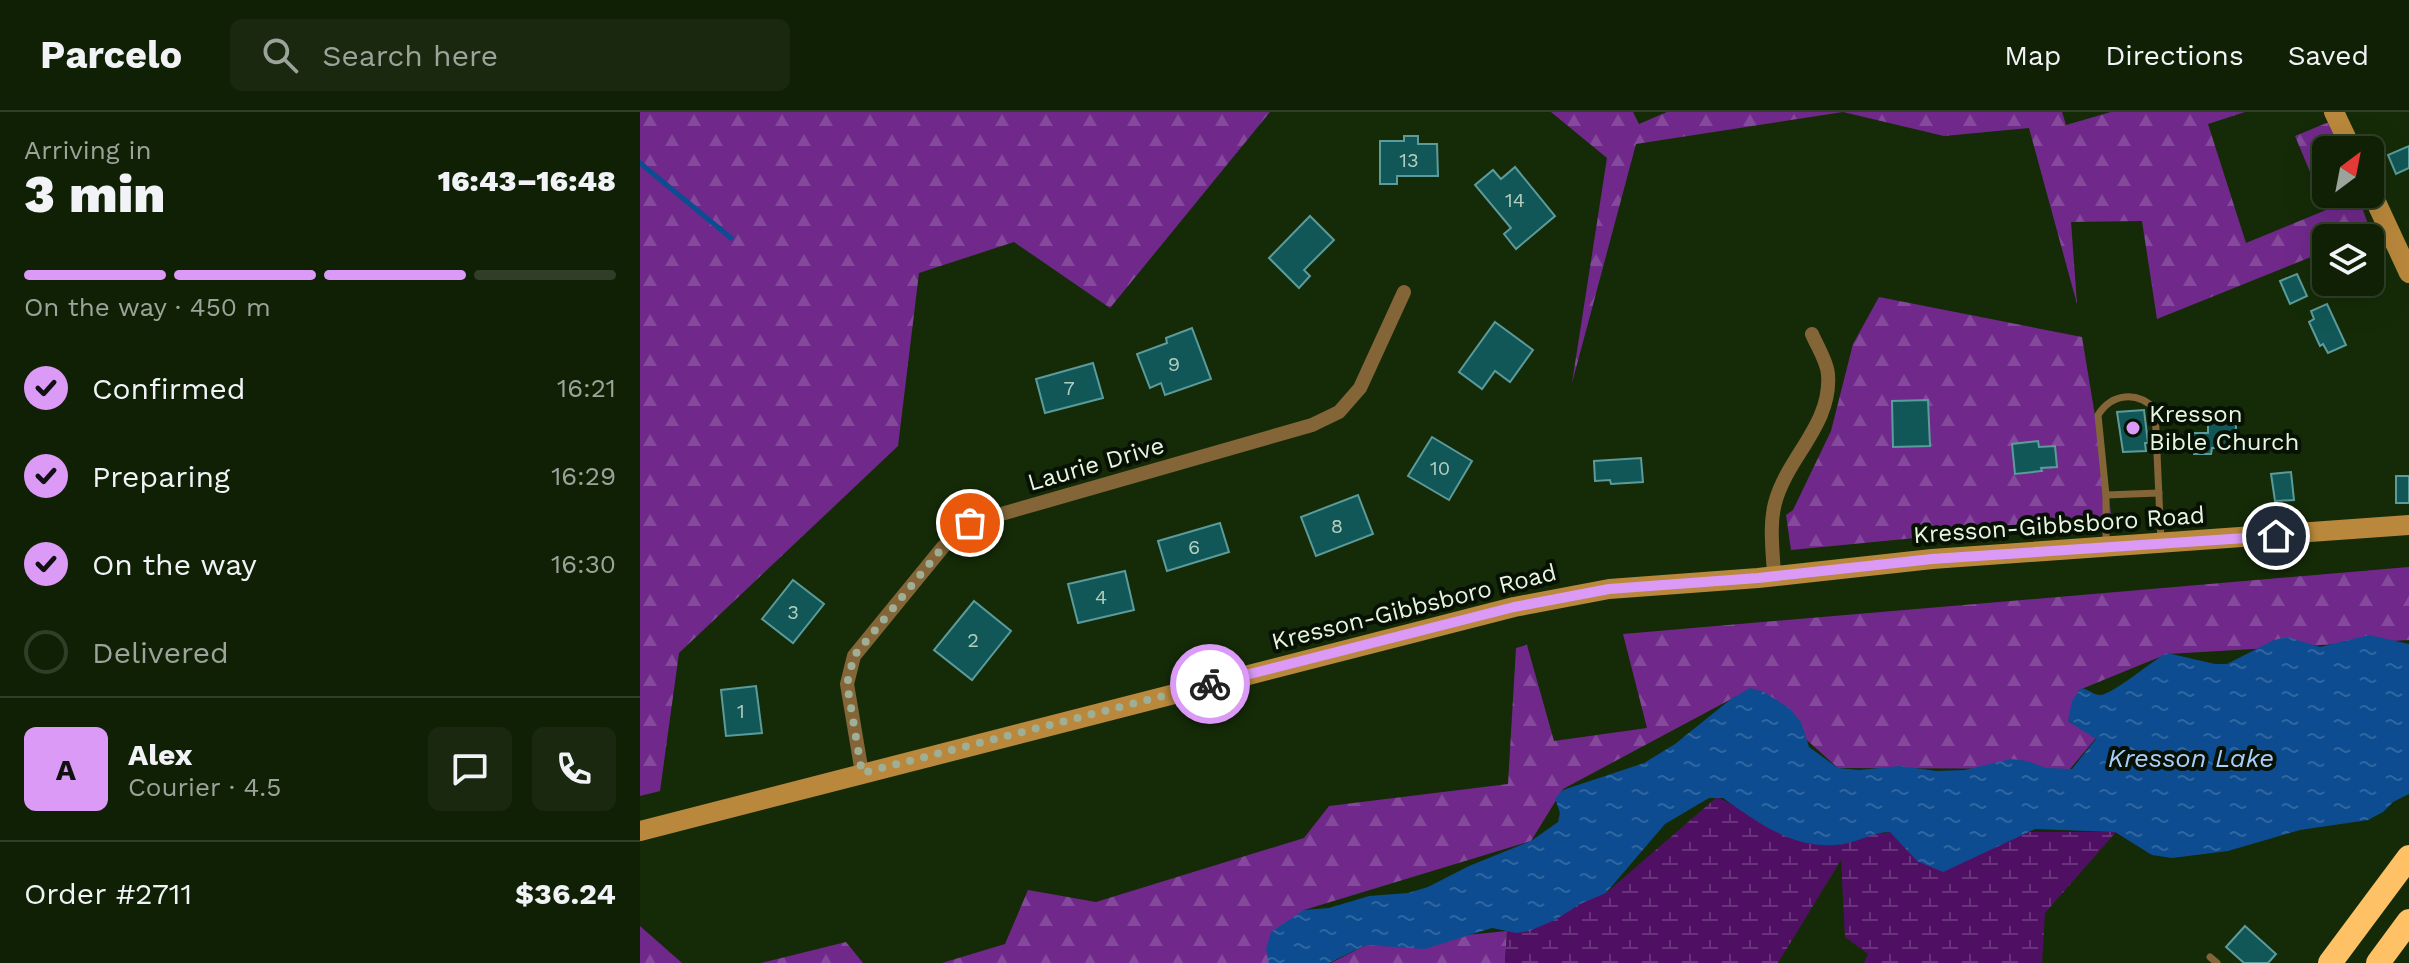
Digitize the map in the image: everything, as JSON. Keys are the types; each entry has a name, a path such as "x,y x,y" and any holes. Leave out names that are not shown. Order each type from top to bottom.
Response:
{"highway":[{"path":"2330,963 2409,857"},
{"path":"2378,963 2409,921"}],"street":[{"path":"2334,112 2345,136"},
{"path":"2379,208 2409,273"},
{"name":"Laurie Drive","path":"862,773 847,684 854,656 943,547 970,523 1312,425 1339,412 1360,388 1404,292"},
{"path":"1774,576 1771,525 1775,502 1818,423 1827,396 1828,371 1812,334"},
{"name":"Kresson-Gibbsboro Road","path":"640,831 1539,601 1609,589 1932,559 2409,525"}],"lane":[{"path":"2106,547 2106,495 2098,415 2110,402 2127,396 2141,399 2155,409 2161,544"},
{"path":"2106,495 2159,493"}],"green space":[{"path":"640,112 1270,112 1110,308 1014,242 919,273 898,446 679,653 660,791 640,796"},
{"path":"1551,112 1633,112 1639,124 1667,112 1843,112 1636,144 1572,383 1607,158"},
{"path":"1843,112 2062,112 2066,125 2111,112 2245,112 2208,124 2246,243 2325,208 2362,208 2368,224 2312,224 2312,257 2157,319 2142,221 2071,222 2077,304 2029,128 1944,136"},
{"path":"2329,122 2334,136 2312,136 2312,177 2295,136"},
{"path":"1879,297 2082,337 2112,519 1791,550 1786,515 1793,510 1831,431 1853,344"},
{"path":"2409,567 2409,640 2167,654 2079,690 2068,721 2096,738 2070,769 1838,768 1750,689 1563,789 1531,841 1304,910 1272,963 942,963 1005,944 1028,890 1096,902 1304,838 1329,806 1508,784 1516,648 1527,645 1554,741 1647,728 1623,634"},
{"path":"1717,797 1809,844 1891,832 2116,832 2045,913 2042,963 1864,963 1868,954 1845,937 1841,860 1778,963 1505,963 1507,931 1606,893"},
{"path":"640,926 682,963 640,963"},
{"path":"1507,931 1505,963 1331,963 1366,945"},
{"path":"846,942 863,963 761,963"}],"water":[{"name":"Kresson Lake","path":"2369,635 2409,644 2409,794 2368,820 2300,830 2228,851 2172,858 2152,855 2115,832 2035,829 1943,872 1917,861 1890,832 1836,845 1804,842 1775,832 1723,798 1709,798 1665,824 1606,893 1529,931 1517,933 1492,928 1425,949 1366,945 1329,963 1269,963 1266,949 1271,932 1304,910 1329,908 1369,896 1408,893 1428,887 1469,866 1531,841 1558,822 1560,813 1555,798 1563,790 1644,763 1750,688 1764,692 1789,708 1801,722 1809,747 1838,768 1859,770 1900,766 1936,771 1965,770 2011,759 2046,768 2072,769 2096,739 2068,721 2072,701 2081,688 2099,695 2105,694 2167,653 2227,664 2274,640 2287,637 2320,647"}],"building":[{"path":"1404,136 1418,136 1418,144 1437,144 1438,176 1397,176 1397,184 1380,184 1380,141 1404,141"},
{"path":"2409,146 2409,168 2396,174 2388,155"},
{"path":"1515,167 1555,216 1516,249 1504,234 1511,228 1475,185 1493,170 1501,179"},
{"path":"1310,216 1334,240 1304,270 1310,276 1299,288 1269,258"},
{"path":"2297,274 2307,296 2290,304 2280,281"},
{"path":"2327,304 2346,345 2328,353 2323,344 2320,346 2309,322 2314,319 2311,311"},
{"path":"1495,322 1533,350 1510,382 1495,371 1482,389 1459,372"},
{"path":"1192,328 1211,379 1165,395 1161,383 1150,388 1137,354 1167,343 1166,338"},
{"path":"1093,363 1103,398 1045,413 1036,379"},
{"path":"1928,400 1930,446 1893,447 1892,401"},
{"name":"Kresson Bible Church","path":"2144,410 2146,451 2123,452 2117,412"},
{"path":"2208,420 2236,420 2236,448 2212,448 2211,454 2194,454 2193,433 2208,433"},
{"path":"1432,437 1472,461 1449,500 1408,476"},
{"path":"2038,441 2039,447 2055,446 2057,467 2015,474 2012,444"},
{"path":"1641,458 1643,482 1611,484 1610,480 1595,481 1594,461"},
{"path":"2291,472 2294,500 2275,501 2271,474"},
{"path":"2396,476 2409,476 2409,503 2396,503"},
{"path":"1358,495 1373,534 1316,556 1301,517"},
{"path":"1220,523 1229,552 1167,571 1158,541"},
{"path":"1125,571 1134,610 1078,623 1068,584"},
{"path":"793,580 824,604 793,643 762,619"},
{"path":"974,601 1011,631 972,680 934,650"},
{"path":"756,686 762,733 726,736 721,690"},
{"path":"2245,926 2276,954 2268,963 2244,963 2226,947"}],"waterway":[{"path":"640,163 731,238"}],"way so far":[{"path":"970,523 943,547 854,656 847,684 862,773 1210,684"}],"place":[{"name":"Kresson Bible Church","path":"2133,428"}],"route":[{"path":"1210,684 1539,601 1609,589 1758,578 1932,559 2276,536"}]}
